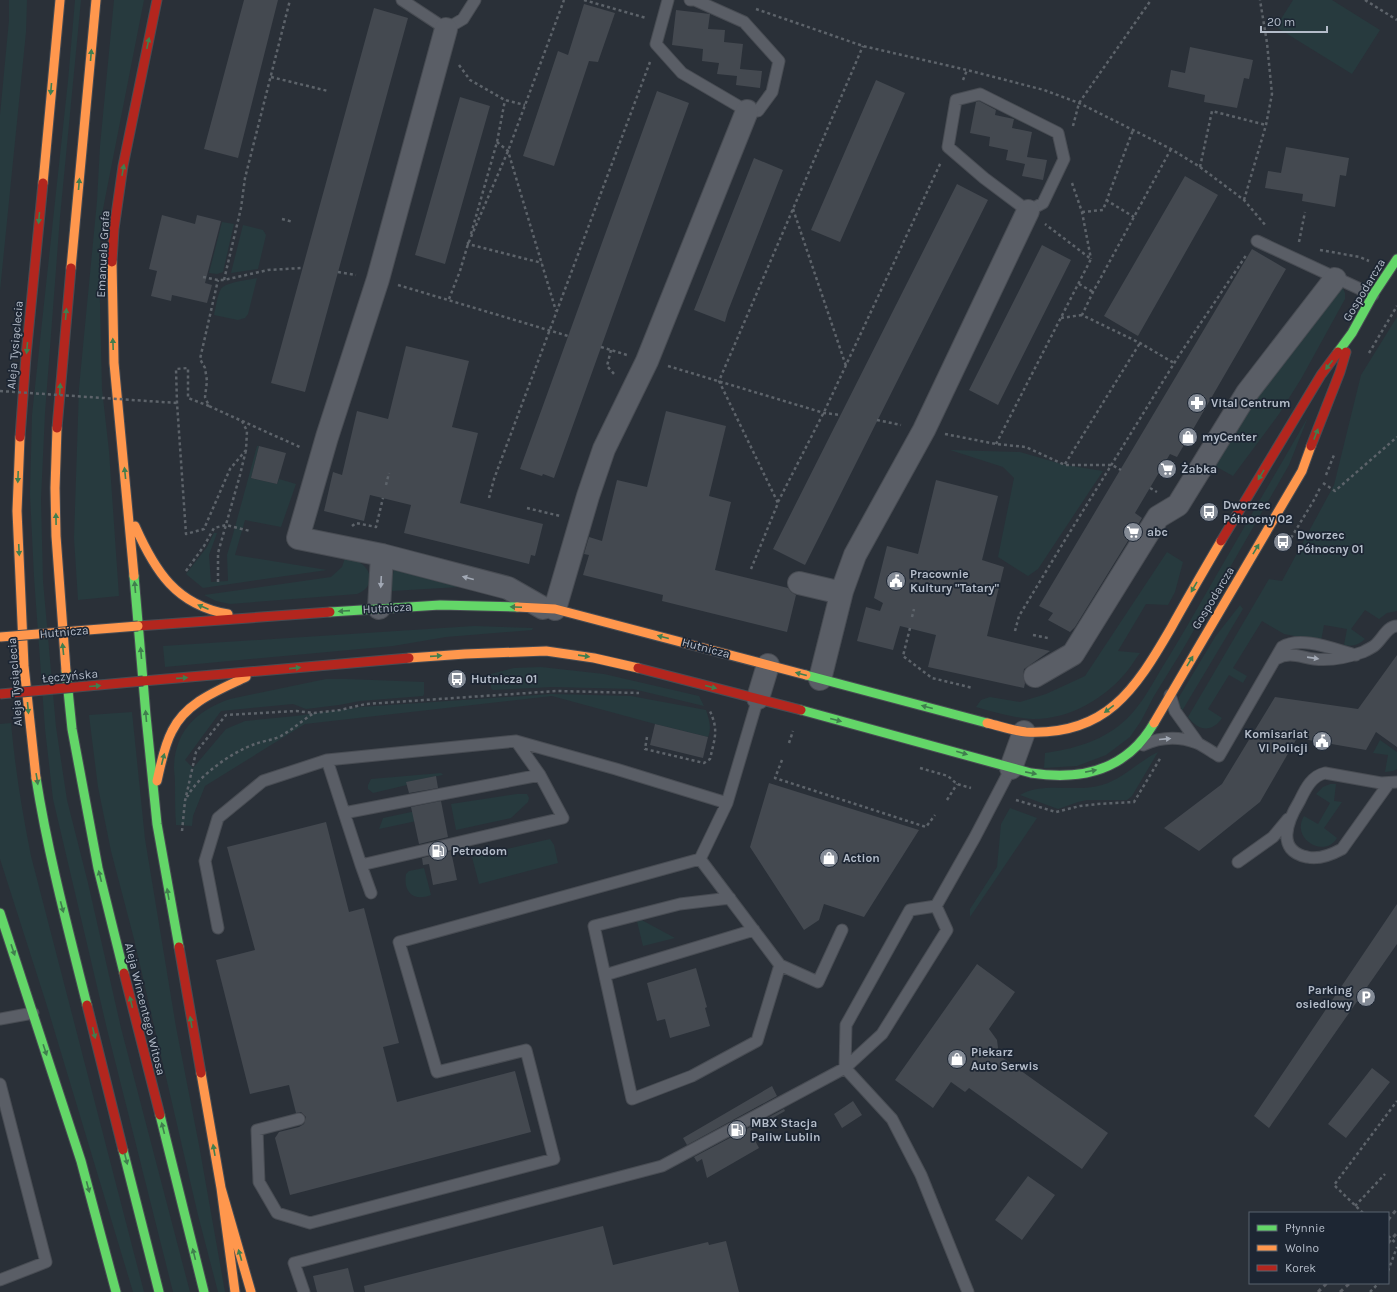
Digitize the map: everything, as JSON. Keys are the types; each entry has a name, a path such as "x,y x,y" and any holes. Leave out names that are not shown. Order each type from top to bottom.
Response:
{"street":[{"name":"Aleja Tysiąclecia","path":"60,0 54,50 20,436 17,511 24,666 31,741 42,816 59,894 159,1292"},
{"name":"Aleja Wincentego Witosa","path":"96,0 57,428 55,488 58,588 72,729 98,868 204,1292"},
{"name":"Emanuela Grafa","path":"138,626 114,363 112,258 114,229 123,166 157,0"},
{"path":"49,14 54,50"},
{"path":"444,36 378,279 322,456 298,538 382,555 508,588 549,609 604,449 648,361 747,111"},
{"path":"820,679 842,591 855,555 924,430 1028,211"},
{"name":"Gospodarcza","path":"1024,732 1047,732 1069,729 1090,721 1109,710 1125,696 1137,682 1156,653 1321,375 1352,333 1373,295 1397,259"},
{"path":"1035,676 1073,654 1158,517 1178,505 1247,394 1335,279"},
{"name":"Gospodarcza","path":"1011,768 1052,776 1076,774 1102,769 1118,761 1134,750 1150,730 1302,471 1340,372 1352,333"},
{"path":"128,512 146,551 163,578 173,588 189,600 206,609 241,618"},
{"path":"379,608 382,555"},
{"path":"799,583 833,591"},
{"name":"Hutnicza","path":"0,637 379,608 440,605 549,609 584,616 965,718 1024,732"},
{"path":"138,626 154,797 164,871 221,1188 235,1292"},
{"path":"143,681 256,672 397,658 546,651 594,658 758,698 955,751 1011,768 1024,732"},
{"path":"758,698 768,665"},
{"path":"154,797 167,742 174,726 183,714 197,703 256,672"},
{"name":"Łęczyńska","path":"0,694 143,681"},
{"path":"0,913 81,1161 116,1292"},
{"path":"221,1188 251,1292"}],"lane":[{"path":"402,0 444,36 463,20 475,0"},
{"path":"668,0 656,44 682,73 747,111 758,111 772,92 779,61 744,22 695,0 690,0"},
{"path":"980,94 1058,133 1064,159 1043,203 1028,211 984,178 948,147 956,100 980,94"},
{"path":"1256,241 1335,279 1343,280 1373,295"},
{"path":"1276,659 1288,654 1315,659 1356,655 1375,646 1389,630 1394,626 1397,626"},
{"path":"1134,750 1152,741 1164,738 1181,739 1198,743 1219,756 1282,647 1293,642 1303,642 1356,655"},
{"path":"1170,695 1175,711 1198,743"},
{"path":"300,1119 257,1130 259,1182 277,1213 310,1223 554,1159 526,1050 438,1072 399,942 700,859 727,803 758,698"},
{"path":"218,928 205,861 218,818 263,781 327,760 516,741 616,769 727,803"},
{"path":"360,864 563,818 540,775 516,741"},
{"path":"327,760 360,864 371,893"},
{"path":"936,906 975,837 1011,768"},
{"path":"1238,862 1273,837 1290,818 1310,782 1318,775 1325,774 1381,783 1393,782"},
{"path":"344,813 540,775"},
{"path":"1290,818 1287,839 1295,853 1311,858 1333,855 1342,849 1393,782"},
{"path":"700,859 780,965 818,982 842,930"},
{"path":"730,898 680,904 594,926 632,1099 692,1076 757,1041 780,965"},
{"path":"304,1292 294,1263 662,1166 845,1068 882,1034 947,930 936,906"},
{"path":"936,906 910,910 906,917 846,1024 845,1068 892,1119 921,1175 968,1292"},
{"path":"605,975 754,930"},
{"path":"0,1019 33,1013"},
{"path":"0,1084 46,1262 0,1280"}],"path":[{"path":"224,280 241,208 245,178 290,0"},
{"path":"468,244 508,151 564,0"},
{"path":"584,0 662,23"},
{"path":"996,444 1091,259 1082,212 1064,159 1079,103 1151,0"},
{"path":"1244,200 1266,125 1272,94 1267,43 1260,0"},
{"path":"1365,0 1397,20"},
{"path":"444,36 470,80 505,100 525,105"},
{"path":"489,498 497,471 656,44"},
{"path":"778,503 719,381 863,46"},
{"path":"270,76 328,91"},
{"path":"449,299 468,244 497,142 505,100"},
{"path":"1200,167 1212,111 1266,125"},
{"path":"1082,212 1103,210 1133,130"},
{"path":"497,142 508,151 556,312"},
{"path":"751,569 778,503 824,413 948,147"},
{"path":"1082,315 1171,149"},
{"path":"1106,200 1134,217"},
{"path":"793,209 846,366"},
{"path":"1028,211 1091,259"},
{"path":"1299,247 1305,212"},
{"path":"282,219 293,222"},
{"path":"468,244 542,263"},
{"path":"1015,631 1019,616 1174,363 1248,253"},
{"path":"203,277 224,280 268,270 302,268"},
{"path":"338,272 378,279 449,299 568,336"},
{"path":"209,406 205,397 207,381 205,368 200,359 218,280"},
{"path":"1079,284 1093,292"},
{"path":"1060,318 1082,315 1140,343 1174,363"},
{"path":"1065,465 1140,343"},
{"path":"601,347 824,413 841,415"},
{"path":"246,450 230,469 204,529 186,534 176,369 188,368 188,398 322,456"},
{"path":"0,391 177,403"},
{"path":"878,420 996,444 1026,447 1065,465 1112,465 1120,470"},
{"path":"218,582 218,553 246,450 247,432 242,421"},
{"path":"1322,483 1335,491 1397,437"},
{"path":"386,485 389,473"},
{"path":"350,528 356,523 376,527 383,498"},
{"path":"527,508 560,517"},
{"path":"182,577 204,546 214,528 226,525 250,531"},
{"path":"912,618 914,609"},
{"path":"910,628 902,656 932,678 973,688"},
{"path":"1033,635 1048,638"},
{"path":"196,752 226,715 296,711 314,713 340,710 366,704 557,691"},
{"path":"647,737 645,749 704,763 710,759 716,731 714,720 708,709"},
{"path":"185,801 190,791 209,772 234,754 253,744 280,737 314,713"},
{"path":"789,743 793,731"},
{"path":"782,760 775,778 926,827 935,815"},
{"path":"947,800 958,784"},
{"path":"1362,1212 1334,1185 1397,1101"},
{"path":"1355,1206 1385,1174"},
{"path":"1389,1237 1397,1244"},
{"path":"1389,1268 1397,1247"},
{"path":"1370,1292 1378,1284"}],"green space":[{"path":"9,0 27,0 26,32 0,291 0,115 9,20"},
{"path":"75,0 81,0 60,217 45,413 41,499 43,581 56,727 67,800 88,883 121,1028 190,1292 173,1292 107,1029 53,799 45,729 34,577 30,494 32,415 68,81"},
{"path":"114,0 144,0 103,209 99,260 102,389 109,451 119,596 78,600 74,538 79,388"},
{"path":"1293,0 1332,0 1380,30 1352,74 1276,27"},
{"path":"222,222 234,224 223,272 217,274 209,273"},
{"path":"243,225 263,230 266,235 258,269 231,273"},
{"path":"257,278 248,314 245,318 238,320 214,315 218,295 223,287 232,283"},
{"path":"1337,288 1343,288 1345,299 1301,379 1279,414 1233,476 1215,466 1243,416"},
{"path":"1397,317 1397,611 1387,613 1379,619 1365,610 1351,629 1365,639 1353,646 1344,645 1347,629 1324,625 1321,641 1284,634 1262,621 1233,668 1247,676 1243,683 1229,675 1208,709 1222,718 1218,723 1209,728 1196,725 1188,717 1269,579 1282,581 1334,485 1361,375"},
{"path":"1308,417 1289,465 1183,649 1154,696 1141,721 1130,737 1106,755 1077,766 1044,768 1045,753 1076,747 1104,736 1121,724 1138,706 1182,635"},
{"path":"257,446 259,446 251,478 277,484 279,479 296,484 281,527 245,520 235,555 327,570 203,588 186,574 207,547 214,533 217,533 209,555 211,582 228,581 227,555"},
{"path":"950,450 1020,452 1065,465 1103,471 1038,569 1028,576 998,557 1014,478 1003,467"},
{"path":"1167,552 1183,562 1175,592 1168,605 1146,604 1118,651 1140,653 1128,670 1109,690 1086,705 1073,711 1060,716 1046,718 1032,719 1018,717 976,707 981,700 990,697 1020,702 1046,694 1085,676"},
{"path":"345,558 362,564 369,573 370,581 366,589 362,592 357,594 230,604 216,601 204,595 331,577 342,567"},
{"path":"394,569 476,586 390,591"},
{"path":"1240,605 1243,609 1182,711 1179,704 1179,697 1215,637"},
{"path":"474,626 533,628 532,630 446,637 393,646 165,667 163,646"},
{"path":"541,667 604,674 699,696 704,706 633,689 552,687 493,690 491,688 491,674 514,668"},
{"path":"326,679 424,682 424,694 423,696 360,701 306,709 293,704 221,711 185,760 193,768 226,729 245,721 361,707 552,694 631,696 706,710 710,730 708,737 552,696 305,724 205,786 193,816 192,826 176,825 175,754 179,742 190,723 208,709 230,699"},
{"path":"132,712 145,839 176,1027 225,1292 218,1292 198,1215 134,939 111,851 98,787 89,715"},
{"path":"11,723 19,790 31,856 144,1292 133,1292 47,1006 0,859 0,724"},
{"path":"1380,740 1397,752 1397,769 1393,771 1385,772 1388,755 1373,753"},
{"path":"1158,752 1132,796 1127,800 1087,800 1058,809 1020,795 1039,789 1081,788 1102,785 1117,779"},
{"path":"441,773 443,775 407,782 407,785 373,793 368,789 371,779"},
{"path":"1330,784 1336,784 1334,801 1342,802 1324,828 1337,838 1332,844 1325,847 1311,844 1305,839 1301,824 1304,816 1318,824 1330,803 1316,794 1323,787"},
{"path":"517,794 527,794 529,798 528,802 511,818 456,830 451,804"},
{"path":"1010,808 1037,818 970,917 970,909 997,867 1001,824"},
{"path":"416,811 421,820 379,829 383,818"},
{"path":"550,839 554,845 558,863 479,884 472,857"},
{"path":"424,868 431,895 425,897 414,896 406,886 406,874 409,871"},
{"path":"636,917 675,938 643,946"}],"building":[{"path":"244,0 278,0 238,158 204,149"},
{"path":"584,4 615,13 598,62 589,61 554,166 523,156 558,51 568,55"},
{"path":"374,8 408,18 305,392 271,383"},
{"path":"676,10 710,14 708,29 725,30 724,42 743,44 740,69 762,71 760,88 736,85 737,76 717,74 719,63 702,61 703,49 672,45"},
{"path":"1190,47 1253,60 1249,79 1244,78 1237,108 1204,102 1205,95 1168,87 1171,70 1185,73"},
{"path":"876,80 905,93 840,242 811,230"},
{"path":"657,91 689,103 554,478 520,469"},
{"path":"460,97 490,106 445,264 415,255"},
{"path":"979,101 996,110 995,115 1014,119 1012,128 1032,132 1027,157 1047,160 1043,180 1022,176 1025,164 1006,160 1008,150 989,146 990,137 970,133 976,102"},
{"path":"1286,147 1349,158 1346,176 1340,175 1335,207 1302,201 1303,194 1265,188 1268,171 1281,173"},
{"path":"754,158 783,170 725,322 694,310"},
{"path":"1185,176 1218,195 1138,336 1104,316"},
{"path":"957,184 988,200 805,565 773,549"},
{"path":"162,215 195,224 197,215 221,221 205,283 212,285 207,303 172,295 171,301 151,296 157,271 149,269"},
{"path":"1042,245 1071,260 998,405 969,390"},
{"path":"1252,249 1286,269 1177,457 1170,454 1135,513 1142,518 1075,627 1070,632 1048,620 1053,613 1039,606"},
{"path":"406,346 469,361 452,427 478,433 460,503 543,524 535,556 531,555 529,564 404,533 411,505 370,495 364,521 324,511 333,472 342,475 357,411 388,419"},
{"path":"666,411 726,426 709,496 731,502 715,570 788,588 796,595 787,632 662,601 663,595 583,575 589,555 584,554 589,537 602,541 617,480 647,487"},
{"path":"259,446 286,453 277,484 251,478"},
{"path":"936,480 998,496 982,560 1004,567 987,636 1050,651 1024,669 1024,688 928,667 936,635 900,626 893,650 857,641 866,607 880,611 883,603 874,598 887,546 918,554"},
{"path":"1397,655 1397,747 1376,732 1366,750 1297,738 1260,802 1199,851 1164,828 1222,784 1275,697 1358,709"},
{"path":"655,724 708,737 703,758 650,745"},
{"path":"436,776 438,788 409,793 406,782"},
{"name":"Action","path":"769,783 919,830 864,917 824,904 819,920 804,930 750,847"},
{"path":"441,801 448,837 419,844 411,807"},
{"path":"326,822 349,912 364,908 399,1043 383,1047 397,1102 515,1071 531,1132 290,1195 275,1138 279,1132 299,1127 304,1124 306,1117 301,1112 296,1113 289,1085 250,1094 216,960 255,950 227,847"},
{"path":"451,851 457,880 433,885 429,864 423,865 422,858"},
{"path":"1397,904 1397,944 1269,1128 1254,1116"},
{"path":"977,964 1015,992 989,1029 997,1040 999,1055 1108,1133 1082,1169 969,1088 965,1092 951,1082 933,1108 895,1080"},
{"path":"696,968 707,1007 705,1008 710,1026 670,1038 665,1019 657,1021 647,983"},
{"path":"1372,1068 1390,1082 1346,1138 1328,1124"},
{"path":"772,1086 777,1096 687,1145 683,1138"},
{"path":"853,1101 862,1115 842,1128 834,1114"},
{"path":"784,1109 785,1111 750,1131 759,1148 707,1178 702,1159 697,1162 694,1157"},
{"path":"1028,1176 1055,1195 1022,1240 995,1220"},
{"path":"603,1226 613,1265 708,1242 709,1245 726,1241 739,1292 365,1292 364,1286"},
{"path":"348,1268 354,1292 317,1292 313,1276"}],"railway":[{"path":"1389,1219 1397,1209"},
{"path":"1389,1242 1397,1233"},
{"path":"1318,1292 1326,1284"},
{"path":"1340,1292 1349,1284"}],"traffic: fast":[{"path":"1338,352 1352,333 1373,295 1397,259"},
{"path":"134,576 157,824 179,947"},
{"path":"330,612 440,605 517,607"},
{"path":"66,671 72,729 98,868 124,973"},
{"path":"806,675 987,723"},
{"path":"801,710 1031,773 1050,775 1085,773 1102,769 1117,762 1131,752 1143,739 1154,723"},
{"path":"36,778 52,863 87,1005"},
{"path":"0,913 81,1161 116,1292"},
{"path":"160,1115 204,1292"},
{"path":"123,1150 159,1292"}],"traffic: slow":[{"path":"43,183 60,0"},
{"path":"71,268 96,0"},
{"path":"112,262 114,363 134,576"},
{"path":"57,428 55,488 56,536 66,671"},
{"path":"20,437 17,511 24,666 36,778"},
{"path":"1154,723 1302,471 1311,446"},
{"path":"135,526 151,557 170,584 194,603 228,614"},
{"path":"987,723 1011,730 1026,732 1054,731 1077,726 1098,717 1115,705 1130,689 1158,650 1221,541"},
{"path":"517,607 555,609 806,675"},
{"path":"0,637 138,626"},
{"path":"409,658 546,651 594,658 638,668"},
{"path":"157,781 167,743 178,721 186,712 204,698 246,677"},
{"path":"201,1073 221,1188 251,1292"},
{"path":"221,1188 235,1292"}],"traffic: jam":[{"path":"112,262 114,229 123,166 157,0"},
{"path":"20,437 26,356 43,183"},
{"path":"57,428 71,268"},
{"path":"1221,541 1321,375 1338,352"},
{"path":"1311,446 1340,372 1346,352"},
{"path":"138,626 330,612"},
{"path":"143,681 409,658"},
{"path":"638,668 801,710"},
{"path":"0,694 143,681"},
{"path":"179,947 201,1073"},
{"path":"124,973 160,1115"},
{"path":"87,1005 123,1150"}],"place":[{"name":"Vital Centrum","path":"1197,403"},
{"name":"myCenter","path":"1188,437"},
{"name":"Żabka","path":"1167,469"},
{"name":"Dworzec Północny 02","path":"1209,512"},
{"name":"abc","path":"1133,532"},
{"name":"Dworzec Północny 01","path":"1283,542"},
{"name":"Pracownie Kultury \"Tatary\"","path":"896,581"},
{"name":"Hutnicza 01","path":"457,679"},
{"name":"Komisariat VI Policji","path":"1322,741"},
{"name":"Petrodom","path":"438,851"},
{"name":"Action","path":"829,858"},
{"name":"Parking osiedlowy","path":"1366,997"},
{"name":"Piekarz Auto Serwis","path":"957,1059"},
{"name":"MBX Stacja Paliw Lublin","path":"737,1130"}]}
